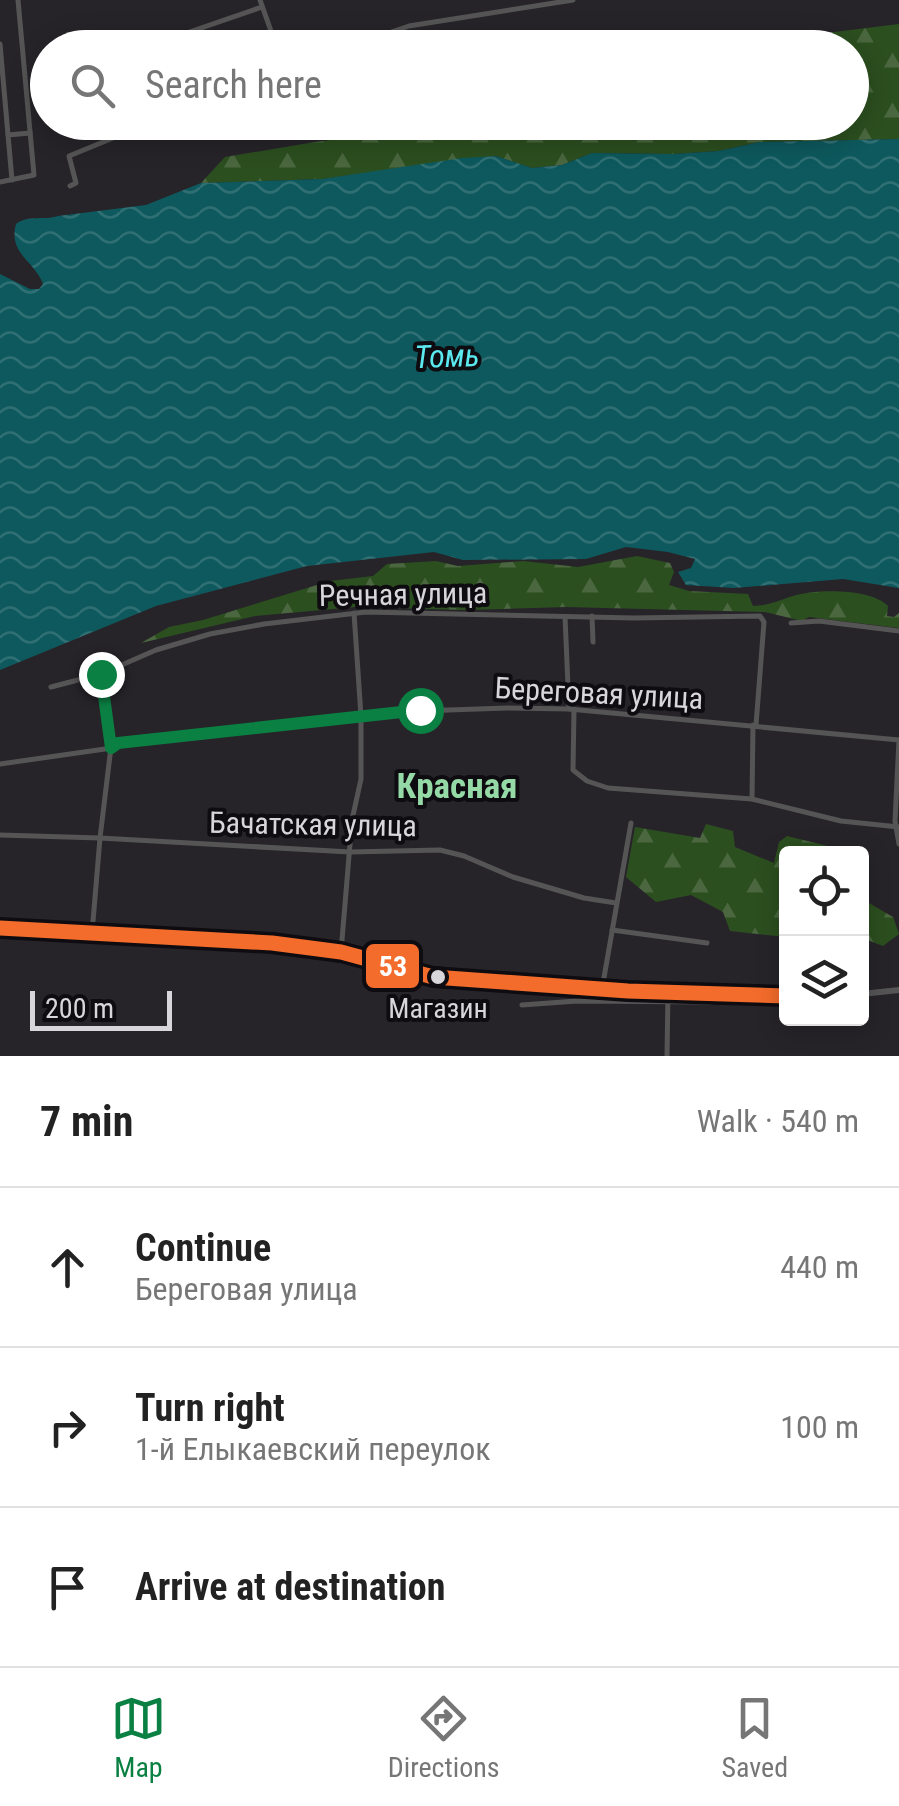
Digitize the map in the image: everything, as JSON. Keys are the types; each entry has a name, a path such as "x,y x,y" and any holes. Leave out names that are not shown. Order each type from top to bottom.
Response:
{"street":[{"path":"8,136 30,133 18,0"},
{"path":"397,30 574,0"},
{"path":"191,30 261,4 270,30"},
{"path":"0,44 12,180"},
{"path":"0,182 34,175 31,140"},
{"path":"70,186 76,183 69,156 108,140"},
{"path":"341,952 352,820 361,779 354,613"},
{"name":"Речная улица","path":"51,687 101,674 156,650 210,634 354,613 760,616 764,622 754,725"},
{"path":"565,615 573,770 587,781 608,788 752,799 840,821 897,827"},
{"path":"592,616 593,642"},
{"path":"791,622 819,621 899,631"},
{"path":"92,933 111,748 101,674"},
{"name":"Береговая улица","path":"0,764 111,748 118,743 420,710 571,709 899,740"},
{"path":"752,799 754,725"},
{"path":"899,740 899,844"},
{"path":"602,989 631,823"},
{"name":"Бачатская улица","path":"0,836 350,852 440,850 584,898 616,903"},
{"path":"0,928 272,943 341,952 420,974 711,1002"},
{"path":"612,930 707,944"},
{"path":"577,988 577,1001"},
{"path":"869,993 899,990"},
{"path":"522,1004 779,996"},
{"path":"666,1056 668,997"}],"green space":[{"path":"899,24 899,139 869,140 869,30 851,30"},
{"path":"853,140 760,142 718,151 674,154 592,153 562,165 532,168 496,156 322,179 201,183 225,157 315,142"},
{"path":"637,556 670,563 674,572 669,585 689,591 748,594 753,606 815,592 869,596 888,606 887,616 899,613 899,628 809,617 802,621 765,612 355,607 255,616 141,643 169,627 330,581 373,576 387,564 436,561 458,566 523,561 578,567"},
{"path":"706,824 733,831 735,847 774,863 779,842 787,836 828,846 779,846 779,936 730,931 723,912 691,895 656,902 626,877 635,827 700,838"},
{"path":"869,903 893,917 899,934 883,946 869,941"}],"water":[{"name":"Томь","path":"899,139 899,588 843,579 734,588 686,585 678,572 691,568 695,559 626,547 586,559 463,560 434,552 307,566 156,606 0,670 0,274 30,289 39,289 43,284 19,250 14,234 16,224 31,218 146,205 201,183 322,179 462,158 496,156 532,168 562,165 592,153 674,154 718,151 760,142"}],"transit line":[{"name":"53","path":"0,928 272,943 341,952 433,977 628,991 779,996"}],"place":[{"name":"Магазин","path":"438,977"}],"district":[{"name":"Красная","path":"457,786"}],"route":[{"path":"101,674 111,748 118,743 420,710"}]}
